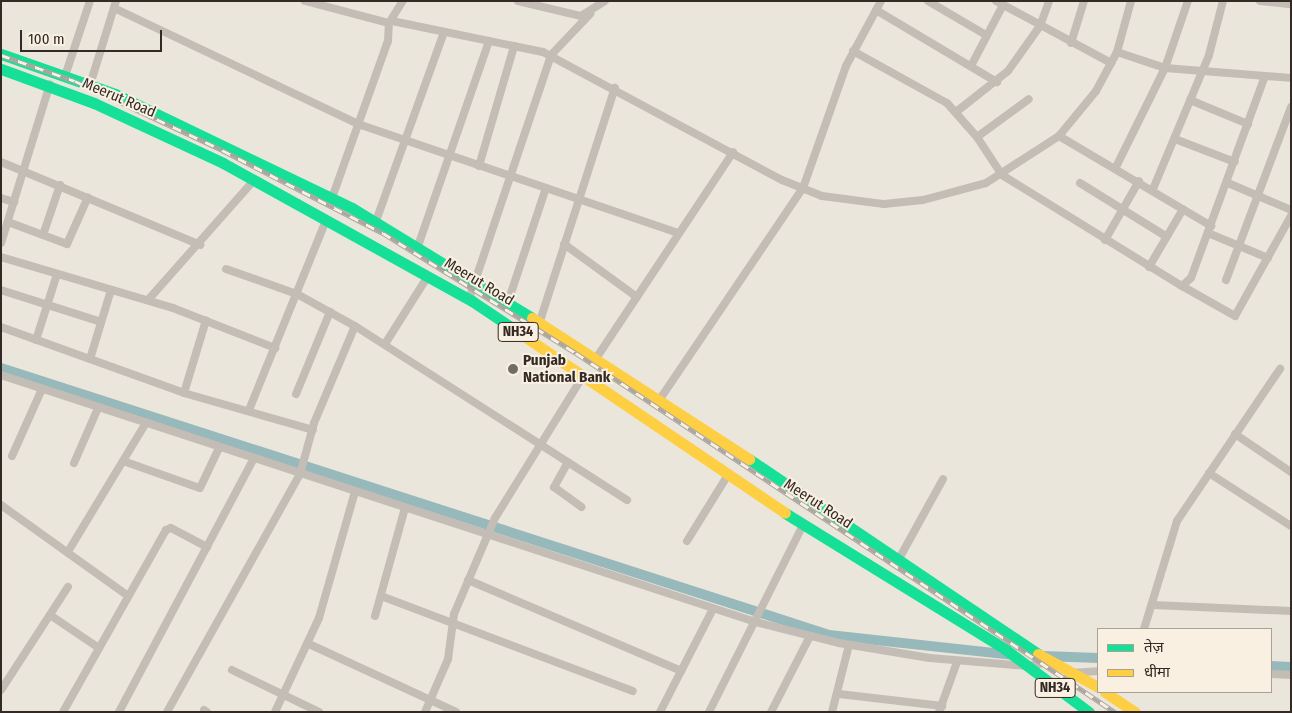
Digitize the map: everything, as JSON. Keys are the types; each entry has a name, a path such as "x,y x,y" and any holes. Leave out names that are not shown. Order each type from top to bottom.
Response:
{"highway":[{"name":"Meerut Road","path":"1,54 90,85 332,198 418,246 509,299 900,557 1031,651 1097,686"},
{"name":"Meerut Road","path":"1,69 49,87 254,180 327,218 469,299 803,525 1005,649 1057,690 1089,712"},
{"path":"1107,693 1136,712"}],"street":[{"path":"1,243 49,87 59,74 90,1"},
{"path":"304,1 391,22 551,55 803,188 839,200 899,203 1002,175 1059,136 1096,91 1117,52 1131,1"},
{"path":"332,198 388,41 391,22 403,1"},
{"path":"518,1 590,14"},
{"path":"469,299 551,55 590,14 606,1"},
{"path":"660,399 803,188 853,51 881,1"},
{"path":"928,1 986,35"},
{"path":"956,112 997,82 1040,26 1049,1"},
{"path":"1071,43 1084,1"},
{"path":"1116,167 1165,68 1188,1"},
{"path":"1153,189 1202,71 1223,1"},
{"path":"1260,1 1290,3"},
{"path":"971,66 1000,3 1111,63"},
{"path":"90,85 115,5 358,124 679,233"},
{"path":"876,10 997,82"},
{"path":"376,222 444,32"},
{"path":"418,246 451,156 489,41"},
{"path":"478,166 514,46"},
{"path":"853,51 918,84 956,112 977,137 1002,175 1149,267 1235,316 1291,216"},
{"path":"1117,52 1165,68 1291,78"},
{"path":"1182,286 1191,278 1228,183 1265,76"},
{"path":"540,320 615,88"},
{"path":"977,137 1029,100"},
{"path":"1190,100 1248,124"},
{"path":"1226,280 1291,106"},
{"path":"1059,136 1153,189 1184,209 1209,229 1239,246 1268,258"},
{"path":"1175,139 1235,162"},
{"path":"597,357 733,152"},
{"path":"1,162 200,245"},
{"path":"148,300 200,245 254,180"},
{"path":"1105,240 1139,181"},
{"path":"1228,183 1291,210"},
{"path":"1080,184 1167,237"},
{"path":"43,235 60,185"},
{"path":"509,299 546,188"},
{"path":"8,222 70,243 88,197"},
{"path":"1,198 14,202"},
{"path":"1149,267 1184,209"},
{"path":"250,410 327,218"},
{"path":"564,244 637,297"},
{"path":"1,257 148,300 206,320 275,348"},
{"path":"226,269 297,294 355,326 627,500"},
{"path":"36,340 57,274"},
{"path":"385,344 428,276"},
{"path":"1,290 101,322"},
{"path":"90,359 111,290"},
{"path":"296,394 330,312"},
{"path":"184,392 206,320"},
{"path":"167,712 302,468 313,430 355,326"},
{"path":"1,327 184,392 313,430"},
{"path":"1144,628 1153,605 1177,521 1280,370"},
{"path":"1,375 253,460 302,468 355,492 489,532 713,609 810,636 849,645 957,662 1025,664 1049,662"},
{"path":"425,712 450,653 452,622 495,518 539,443 583,376"},
{"path":"12,456 42,389"},
{"path":"74,463 98,408"},
{"path":"69,550 126,462 146,423"},
{"path":"1235,434 1291,472"},
{"path":"126,462 200,488 219,448"},
{"path":"119,712 253,460"},
{"path":"568,462 554,486 582,507"},
{"path":"1209,473 1291,526"},
{"path":"687,541 728,475"},
{"path":"900,557 943,479"},
{"path":"275,712 309,644 355,492"},
{"path":"1,505 69,550 128,596"},
{"path":"375,616 405,508"},
{"path":"709,712 757,620 803,525"},
{"path":"63,712 128,596 169,528 207,547"},
{"path":"468,580 681,671"},
{"path":"1,690 68,587"},
{"path":"381,596 633,691"},
{"path":"1153,605 1291,611"},
{"path":"660,712 713,609"},
{"path":"50,615 99,648"},
{"path":"770,712 810,636"},
{"path":"309,644 456,712"},
{"path":"832,712 849,645"},
{"path":"838,694 940,709 957,662"},
{"path":"232,670 319,712"},
{"path":"1057,690 1072,673 1097,671"},
{"path":"1272,674 1291,675"}],"waterway":[{"path":"1,368 829,635 1012,655"},
{"path":"1044,656 1097,658"},
{"path":"1272,666 1291,667"}],"railway":[{"path":"1,55 75,81 222,150 383,233 576,353 1115,712"}],"traffic: fast":[{"path":"1,54 115,94 352,208 532,318"},
{"path":"1,69 94,103 223,163 472,301 524,336"},
{"path":"749,459 1038,654"},
{"path":"785,513 1005,649 1089,712"}],"traffic: slow":[{"path":"532,318 749,459"},
{"path":"524,336 785,513"},
{"path":"1038,654 1097,686"},
{"path":"1106,693 1135,712"}],"place":[{"name":"Punjab National Bank","path":"513,369"}]}
